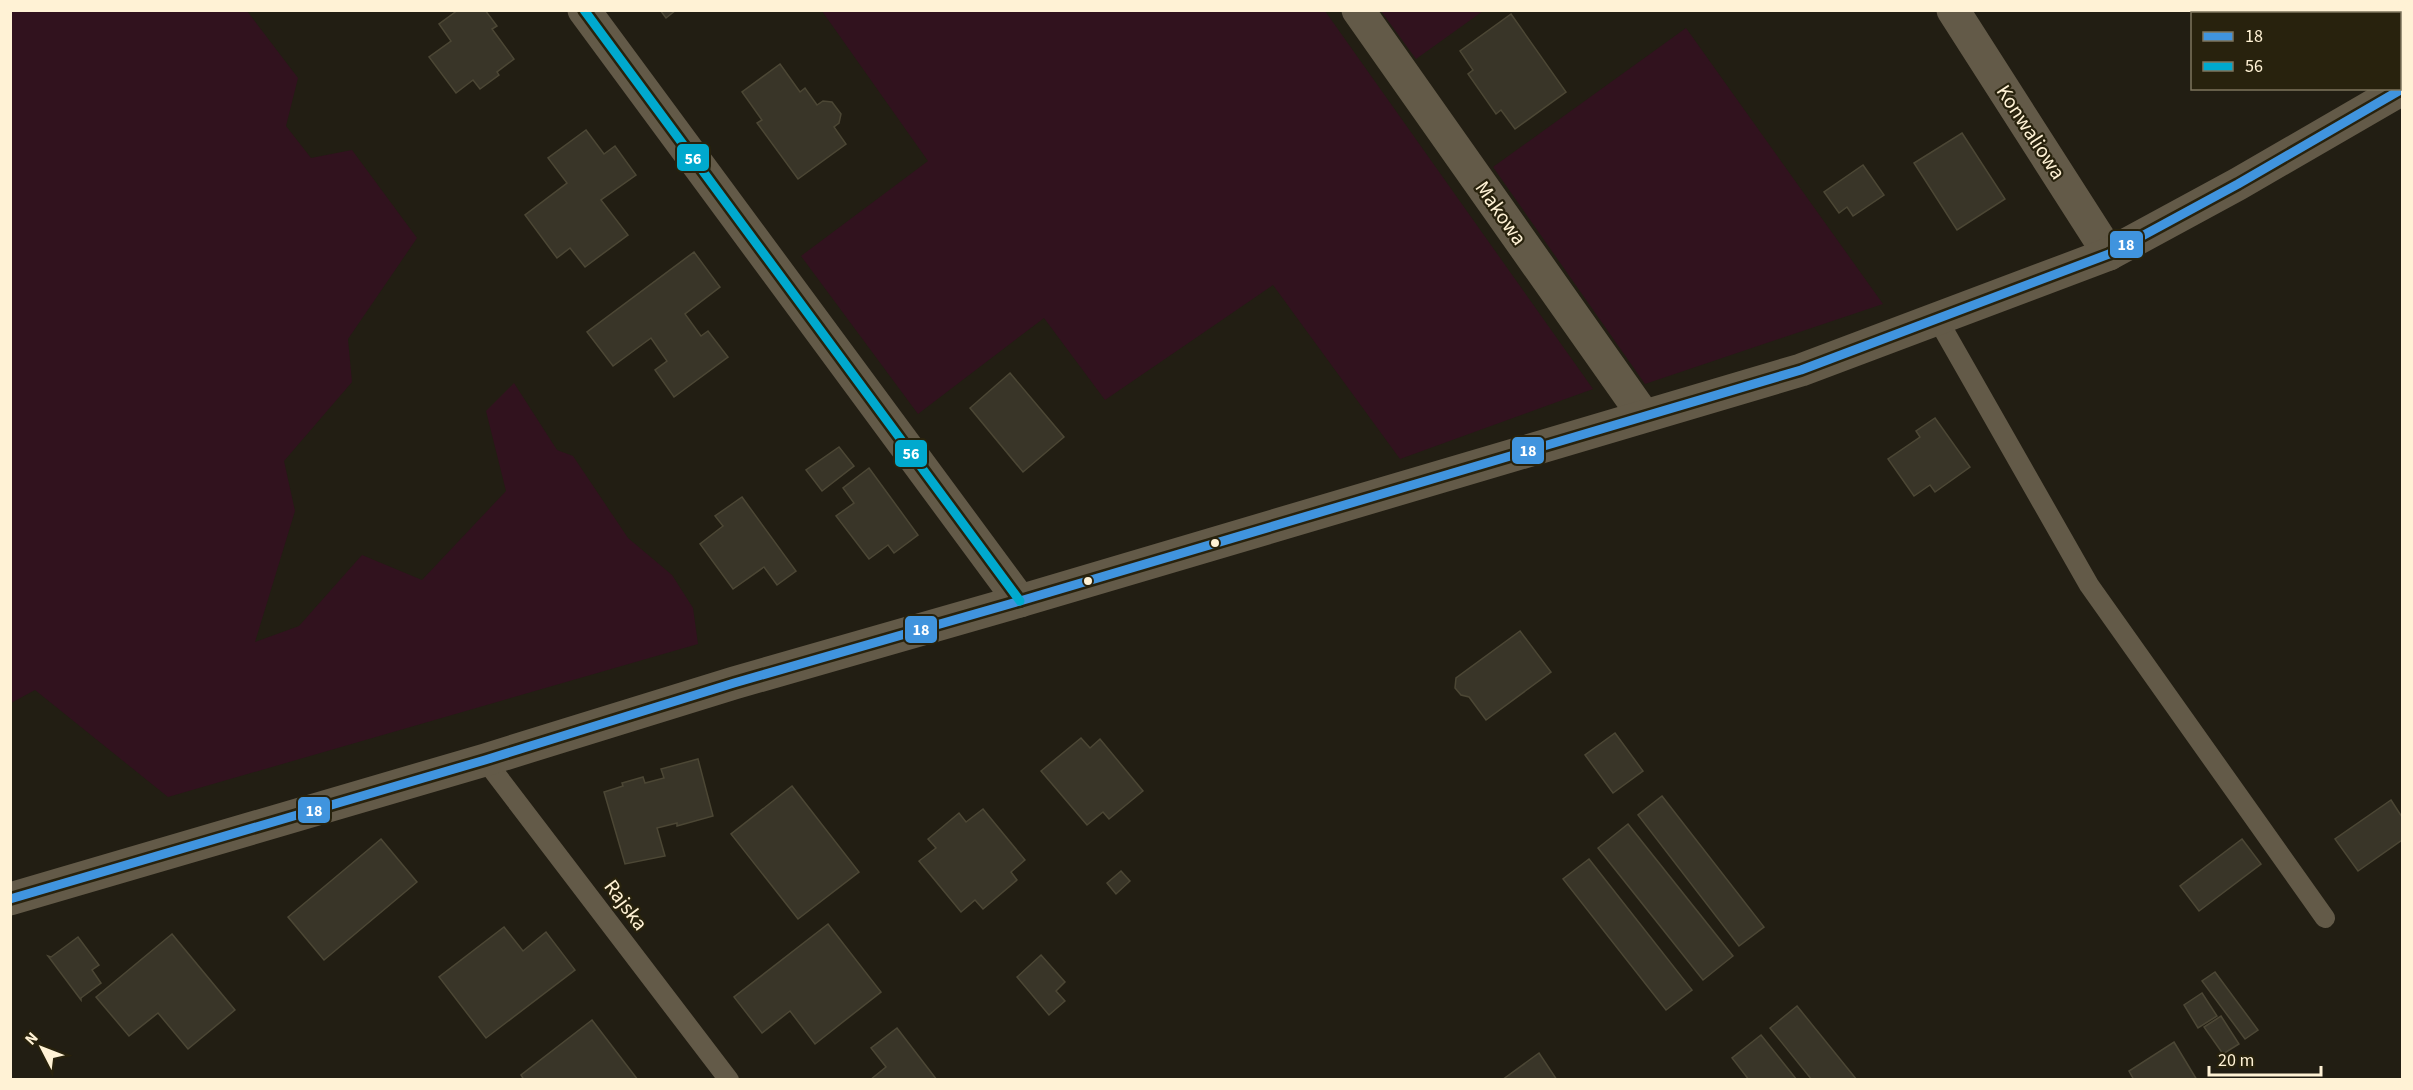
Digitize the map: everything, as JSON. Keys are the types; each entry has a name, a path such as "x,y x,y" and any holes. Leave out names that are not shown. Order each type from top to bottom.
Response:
{"street":[{"path":"584,10 1020,601"},
{"name":"Makowa","path":"1358,10 1644,416"},
{"name":"Konwaliowa","path":"1953,10 2109,254"},
{"path":"10,899 485,760 734,683 1020,601 1801,370 2109,254 2238,184 2400,90"}],"lane":[{"path":"1938,320 2089,585 2325,918"},
{"name":"Rajska","path":"485,760 729,1080"}],"shaded area":[{"path":"11,10 247,11 298,78 286,126 311,158 352,150 417,238 348,339 352,382 284,461 295,511 255,642 299,626 362,555 422,580 506,491 486,411 514,383 557,450 573,456 628,538 672,575 693,608 698,644 168,797 35,690 11,703"},
{"path":"822,11 1325,11 1593,389 1400,459 1273,285 1105,400 1044,318 918,414 801,256 928,161"},
{"path":"1381,11 1483,11 1416,59"},
{"path":"1686,28 1883,304 1645,384 1493,167"}],"building":[{"path":"458,10 485,10 497,26 492,29 514,59 497,72 499,75 480,89 473,80 456,93 429,57 451,41 439,24"},
{"path":"660,10 676,10 666,18"},
{"path":"1511,14 1566,92 1515,129 1501,110 1496,114 1468,74 1473,70 1460,51"},
{"path":"780,64 800,92 805,88 817,105 823,101 832,102 841,114 839,123 834,127 846,144 798,179 757,123 762,120 742,92"},
{"path":"586,130 604,154 615,146 636,175 601,200 628,235 585,267 570,248 557,258 525,215 567,183 548,158"},
{"path":"1962,133 2005,199 1957,230 1914,163"},
{"path":"1863,165 1884,195 1853,216 1847,207 1839,213 1824,192"},
{"path":"694,252 720,287 685,314 701,336 708,331 728,357 674,397 655,370 667,361 651,338 613,366 587,332"},
{"path":"1010,373 1064,437 1023,472 970,408"},
{"path":"1935,418 1970,467 1935,492 1930,485 1914,496 1888,459 1920,437 1916,431"},
{"path":"839,447 854,466 822,491 806,470"},
{"path":"869,468 918,535 894,553 888,545 869,559 836,516 854,503 843,488"},
{"path":"742,497 796,571 777,585 764,567 733,589 700,544 723,526 715,516"},
{"path":"1520,631 1551,672 1486,720 1469,697 1461,695 1455,688 1456,678"},
{"path":"1615,733 1643,771 1613,793 1585,755"},
{"path":"1081,738 1090,748 1100,739 1143,791 1109,819 1103,812 1087,825 1041,771"},
{"path":"698,759 713,816 677,826 677,823 657,828 665,856 625,864 604,792 623,786 622,783 643,777 645,783 664,778 661,769"},
{"path":"792,786 859,872 798,919 731,834"},
{"path":"1662,796 1764,927 1739,946 1638,815"},
{"path":"2391,800 2402,817 2402,840 2358,871 2335,839"},
{"path":"983,809 1025,860 1011,872 1017,880 983,909 975,900 961,912 919,861 936,848 928,839 959,813 966,822"},
{"path":"1628,824 1733,956 1703,980 1598,848"},
{"path":"381,839 417,882 324,960 288,917"},
{"path":"2242,839 2261,864 2199,911 2180,886"},
{"path":"1589,859 1692,990 1666,1010 1563,879"},
{"path":"1121,871 1130,881 1116,894 1107,883"},
{"path":"828,924 881,992 815,1044 790,1011 762,1033 734,997"},
{"path":"504,927 523,951 546,932 575,970 486,1038 439,977"},
{"path":"172,934 235,1010 188,1049 158,1013 129,1036 96,997"},
{"path":"78,937 99,965 92,970 101,983 81,1000 48,956 51,957"},
{"path":"1041,955 1065,982 1056,991 1065,1001 1049,1015 1017,977"},
{"path":"2215,972 2258,1030 2245,1039 2202,981"},
{"path":"2202,993 2217,1016 2198,1028 2184,1005"},
{"path":"1797,1006 1857,1080 1812,1080 1770,1028"},
{"path":"2221,1016 2239,1044 2223,1054 2204,1027"},
{"path":"592,1020 638,1080 524,1080 521,1075"},
{"path":"897,1028 937,1080 870,1080 886,1067 871,1048"},
{"path":"1761,1035 1797,1080 1749,1080 1732,1058"},
{"path":"2174,1042 2197,1080 2134,1080 2129,1071"},
{"path":"1539,1053 1557,1080 1502,1080"}],"transit line":[{"name":"56","path":"584,10 1020,601"},
{"name":"18","path":"10,899 485,760 734,683 1020,601 1801,370 2109,254 2238,184 2400,90"}]}
